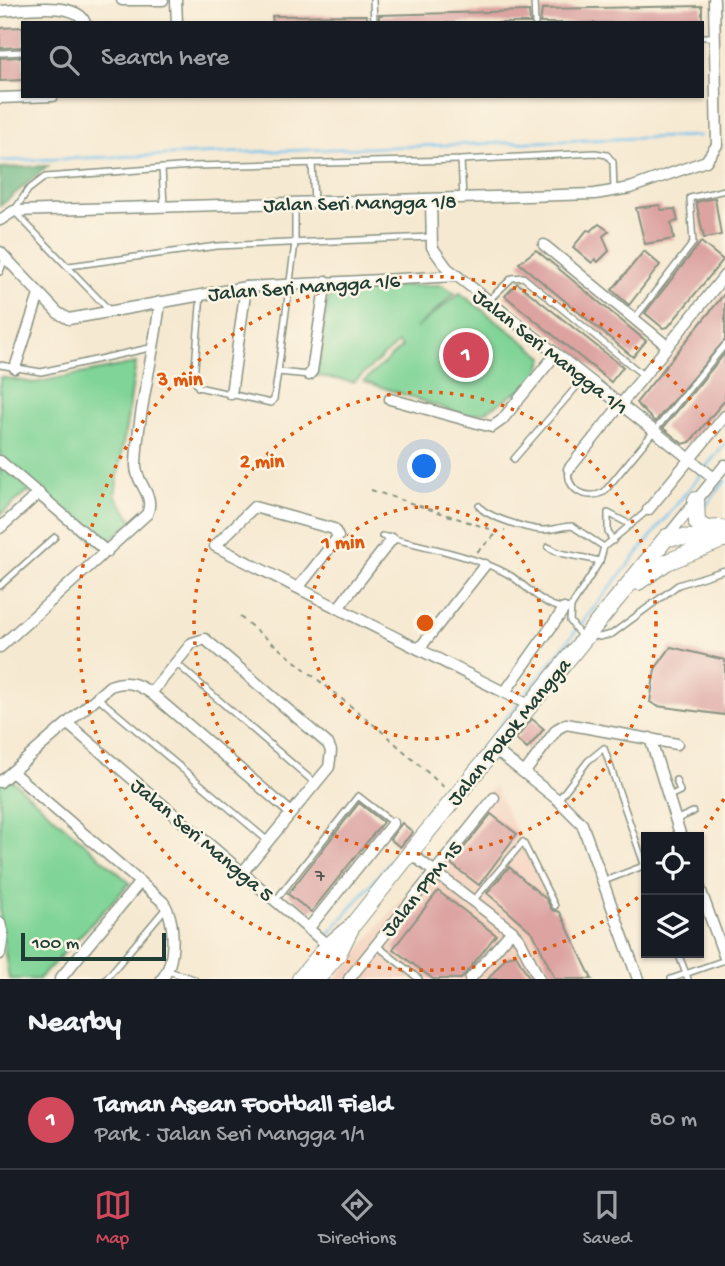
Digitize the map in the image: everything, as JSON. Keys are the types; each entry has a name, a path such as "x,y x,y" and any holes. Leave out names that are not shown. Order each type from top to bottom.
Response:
{"street":[{"path":"122,0 163,0"},
{"path":"176,0 177,21"},
{"path":"714,0 716,80 721,128"},
{"path":"0,11 68,8 79,12 84,21"},
{"path":"704,80 716,80"},
{"path":"0,98 21,97"},
{"name":"Jalan Seri Mangga 1/8","path":"0,219 14,211 463,199 614,192 706,160 714,152 721,128"},
{"name":"Jalan Seri Mangga 1/1","path":"430,200 431,237 435,254 457,276 711,476"},
{"path":"544,245 666,345"},
{"path":"2,255 39,295 15,368"},
{"path":"569,469 666,345 725,275"},
{"name":"Jalan Seri Mangga 1/6","path":"39,295 58,313 69,319 246,287 457,276"},
{"path":"309,375 326,281"},
{"path":"231,394 246,287"},
{"path":"0,647 143,520 150,508 148,494 137,478 136,468 140,418 155,347 160,302"},
{"path":"390,399 492,427 502,420 555,355"},
{"path":"648,510 693,464 725,416"},
{"path":"0,461 107,552"},
{"name":"Jalan Pokok Mangga","path":"317,979 333,950 494,749 523,702 580,633 611,604 667,537 711,476 725,465"},
{"path":"0,528 39,493"},
{"path":"696,500 697,523 720,534"},
{"path":"298,588 338,537 334,529 254,507 215,546 523,702"},
{"path":"667,537 683,540 720,534"},
{"path":"611,604 667,562 720,534"},
{"path":"338,608 387,537"},
{"path":"419,649 485,565"},
{"path":"506,692 568,608"},
{"path":"151,693 192,643 205,639 328,744 331,751 329,766 242,873"},
{"path":"0,782 110,686 124,681 139,685 151,693 290,812"},
{"name":"Jalan Seri Mangga 5","path":"68,724 333,950"},
{"path":"525,772 561,726 598,729 677,744"},
{"path":"650,738 679,832"},
{"path":"494,749 558,800 582,824 638,979"},
{"path":"12,772 167,907 171,935 165,975"},
{"name":"Jalan PPM 15","path":"349,979 494,798"},
{"path":"308,929 393,823"},
{"path":"410,853 512,931 520,940 539,979"},
{"path":"60,979 140,882"},
{"path":"702,895 725,959"},
{"path":"0,923 3,935 0,954"},
{"path":"470,979 512,931"},
{"name":"Jalan Pokok Mangga","path":"300,979 333,950"}],"lane":[{"path":"373,0 374,21"},
{"path":"534,0 535,21"},
{"path":"704,37 715,37"},
{"path":"0,53 21,52"},
{"path":"111,312 14,211 28,190 45,177 162,167 602,154 613,162 614,192"},
{"path":"461,160 463,199"},
{"path":"312,163 314,203"},
{"path":"162,167 164,207"},
{"path":"634,319 693,243 690,198 725,190"},
{"path":"201,294 195,384 271,403 274,399 291,284 295,203"},
{"path":"69,267 189,249 431,237"},
{"path":"0,272 2,255"},
{"path":"488,300 512,278 523,277 643,375"},
{"path":"569,469 570,486 597,495 610,486 725,345"},
{"path":"0,365 41,372 155,347"},
{"path":"278,372 309,375"},
{"path":"514,459 584,378"},
{"path":"479,506 482,511 510,523 517,522 542,531 572,526 604,547"},
{"path":"648,510 604,547 600,561 568,608 570,621 580,633 599,637 612,634 678,585 725,569"},
{"path":"613,541 608,532 608,513 631,525"},
{"path":"0,586 54,537"},
{"path":"387,537 485,565 510,576 540,599 568,608"},
{"path":"548,547 560,553 600,561"},
{"path":"176,663 316,784"},
{"path":"97,697 268,841"},
{"path":"598,729 641,853"},
{"path":"558,800 588,761 604,748"},
{"path":"667,797 680,791 676,780"},
{"path":"275,901 358,796 393,823"},
{"path":"675,820 693,812"},
{"path":"473,901 523,842 555,906"},
{"path":"604,881 641,869"},
{"path":"106,979 167,907"},
{"path":"375,944 419,979"},
{"path":"680,958 687,976"},
{"path":"670,979 687,976 725,959"},
{"path":"165,975 194,979"}],"path":[{"path":"371,490 499,532"},
{"path":"467,560 499,532 508,530 517,522"},
{"path":"240,617 379,729 446,789"}],"shaded area":[{"path":"494,786 591,979 336,979"}],"green space":[{"path":"48,166 0,206 0,168"},
{"path":"442,285 455,293 416,328 460,293 544,357 536,380 485,412 464,415 364,381 402,347 398,343 354,382 317,376 330,288"},
{"path":"136,363 115,495 134,522 101,546 28,491 0,515 0,377 34,383"},
{"path":"7,776 130,883 39,979 9,979 0,921 0,782"}],"building":[{"path":"702,6 702,21 540,21 542,9"},
{"path":"529,11 530,21 379,21 379,15"},
{"path":"366,15 368,21 273,21 272,16"},
{"path":"21,27 21,47 0,48 0,28"},
{"path":"21,57 21,80 0,81 0,58"},
{"path":"715,198 721,235 704,238 696,202"},
{"path":"660,205 661,210 675,209 678,221 671,223 674,239 645,244 636,208"},
{"path":"599,224 609,231 603,236 609,251 598,262 595,259 592,263 573,247 587,230 591,231"},
{"path":"701,242 723,260 668,327 663,328 645,313"},
{"path":"536,250 646,341 633,357 519,263"},
{"path":"644,251 660,265 629,305 612,290"},
{"path":"517,283 623,367 611,382 505,296"},
{"path":"725,293 725,340 655,422 636,403"},
{"path":"725,353 725,400 690,442 683,444 663,428"},
{"path":"671,647 725,660 725,715 657,706 650,702 655,669"},
{"path":"532,719 544,729 527,749 516,739"},
{"path":"359,803 383,822 311,912 288,894"},
{"path":"491,814 517,834 479,885 451,864"},
{"path":"402,823 413,832 400,847 390,839"},
{"path":"509,867 546,899 552,910 560,912 592,979 555,979 533,933 487,893"},
{"path":"438,891 496,935 461,979 433,979 393,949"},
{"path":"516,955 530,979 488,979 506,957"}],"waterway":[{"path":"0,161 700,136"},
{"path":"705,468 725,444"},
{"path":"522,698 701,474"},
{"path":"704,508 725,481"},
{"path":"329,934 446,795 518,703"}],"place":[{"name":"Taman Asean Football Field","path":"466,355"}]}
